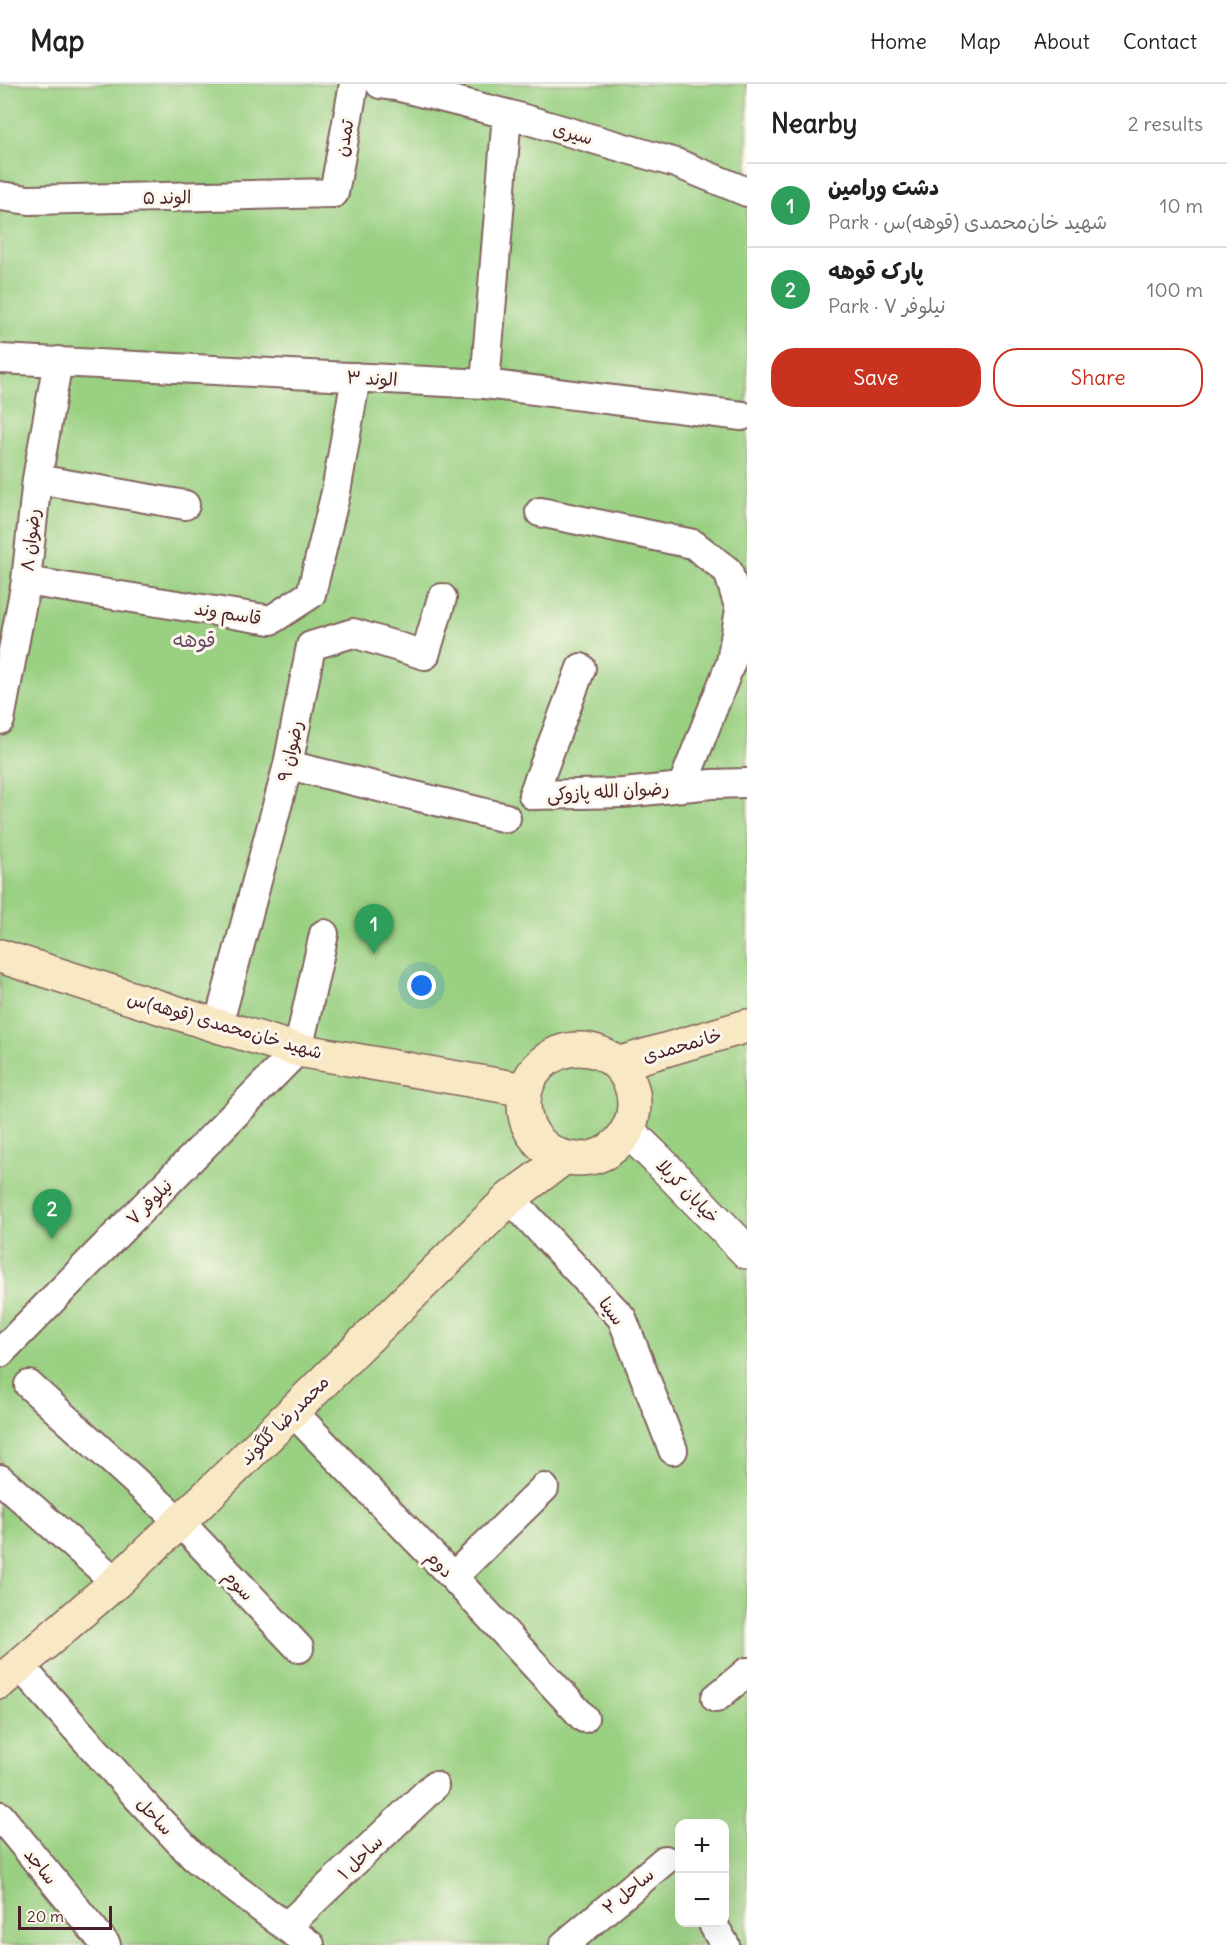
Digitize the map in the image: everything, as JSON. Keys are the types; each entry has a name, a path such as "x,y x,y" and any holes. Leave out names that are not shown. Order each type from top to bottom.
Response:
{"main road":[{"name":"شهید خان‌محمدی (قوهه)س","path":"0,956 298,1050 525,1090"},
{"name":"خانمحمدی","path":"617,1064 746,1027"},
{"path":"578,1048 606,1055 617,1064 626,1076 633,1096 633,1117 618,1142 608,1151 587,1158 566,1157 546,1148 531,1132 524,1105 525,1090 539,1065 550,1056 578,1048"},
{"name":"محمدرضا گلگوند","path":"10,1673 116,1582 209,1494 510,1198 566,1157"}],"street":[{"name":"تمدن","path":"334,193 354,84"},
{"name":"سیری","path":"391,85 507,114 676,163 747,192"},
{"path":"485,384 507,114"},
{"name":"الوند ۵","path":"0,196 28,200 334,193"},
{"name":"الوند ۳","path":"0,359 485,384 742,416"},
{"name":"رضوان ۸","path":"0,720 26,581 37,479 58,361"},
{"name":"قاسم وند","path":"26,581 271,620 311,594 336,492 356,377"},
{"path":"37,479 185,505"},
{"path":"540,512 693,544 728,571 740,610 731,662 682,787"},
{"name":"رضوان ۹","path":"218,1026 288,765 311,646 353,633 425,655 442,598"},
{"name":"رضوان الله پازوکی","path":"581,668 533,795 623,793 712,784 747,783"},
{"path":"288,765 506,818"},
{"path":"298,1050 324,934"},
{"name":"نیلوفر ۷","path":"0,1353 298,1050"},
{"name":"خیابان کربلا","path":"627,1130 747,1252"},
{"name":"سینا","path":"510,1198 622,1318 673,1450"},
{"name":"سوم","path":"29,1385 179,1521 299,1648"},
{"name":"دوم","path":"293,1412 453,1577 584,1718"},
{"path":"0,1479 116,1582"},
{"path":"453,1577 544,1488"},
{"path":"716,1698 747,1672"},
{"name":"ساحل","path":"10,1673 134,1793 194,1857 310,1945"},
{"name":"ساحل ۱","path":"286,1927 434,1786"},
{"name":"ساجد","path":"0,1816 106,1945"},
{"name":"ساحل ۲","path":"564,1945 664,1860"}],"green space":[{"path":"0,84 747,84 747,1945 0,1945"}],"place":[{"name":"دشت ورامین","path":"374,954"},
{"name":"پارک قوهه","path":"52,1239"}],"district":[{"name":"قوهه","path":"194,639"}]}
